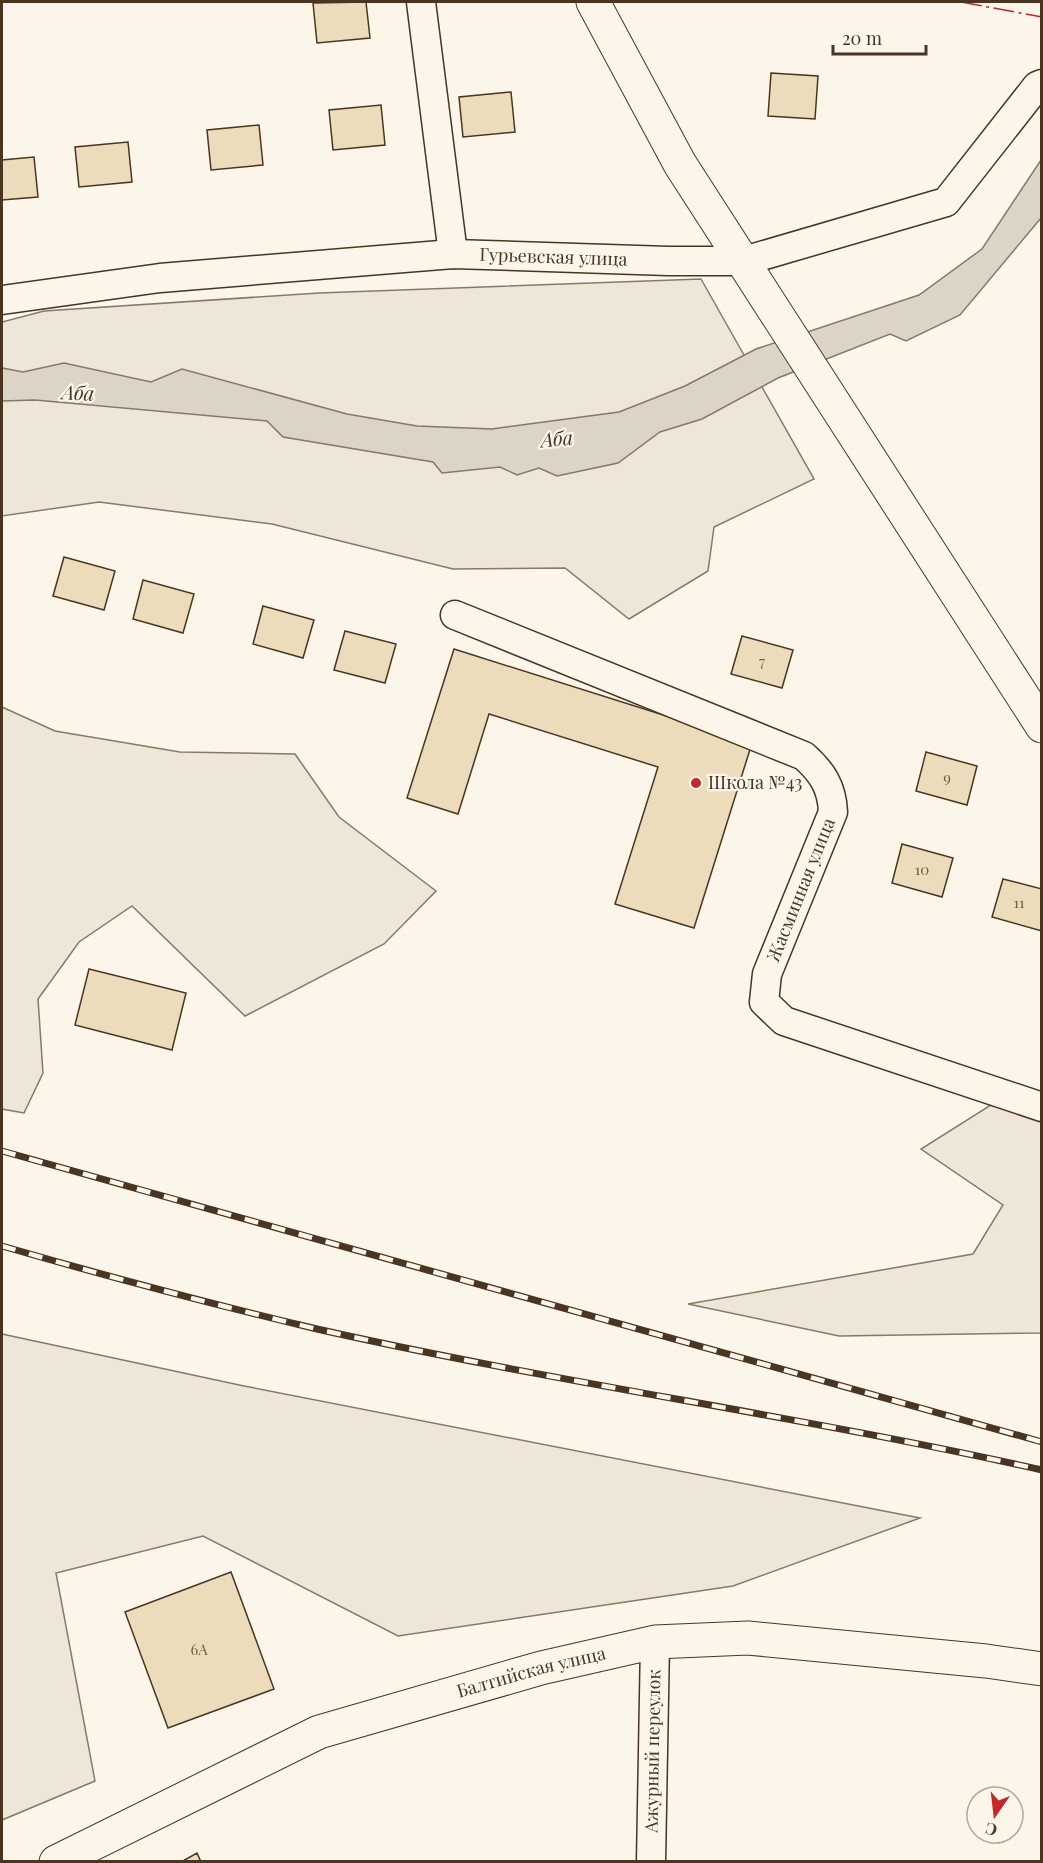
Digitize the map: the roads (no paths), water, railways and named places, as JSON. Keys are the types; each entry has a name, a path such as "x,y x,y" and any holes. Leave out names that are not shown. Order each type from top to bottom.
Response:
{"main road":[{"path":"593,2 680,164 861,442 1041,726"},
{"name":"Балтийская улица","path":"56,1862 320,1732 541,1668 655,1642 748,1638 986,1661 1041,1669"}],"street":[{"path":"421,2 453,254"},
{"name":"Гурьевская улица","path":"2,300 160,278 453,254 669,261 752,274 946,202 1037,86 1041,84"},
{"name":"Жасминная улица","path":"455,615 804,756 819,769 828,784 833,812 767,974 764,1002 784,1021 1041,1107"},
{"name":"Ажурный переулок","path":"651,1862 655,1642"}],"water":[{"name":"Аба","path":"1041,160 1041,218 960,315 906,341 890,334 778,378 702,419 660,432 618,463 557,476 539,468 517,475 500,467 442,473 433,462 283,437 267,421 35,400 2,401 2,368 23,372 64,363 151,382 182,369 347,414 417,426 492,429 619,412 685,386 756,349 919,295 982,249"}],"railway":[{"path":"2,1151 1042,1442"},
{"path":"2,1246 317,1329 1042,1470"}],"place":[{"name":"Школа №43","path":"696,783"}]}
